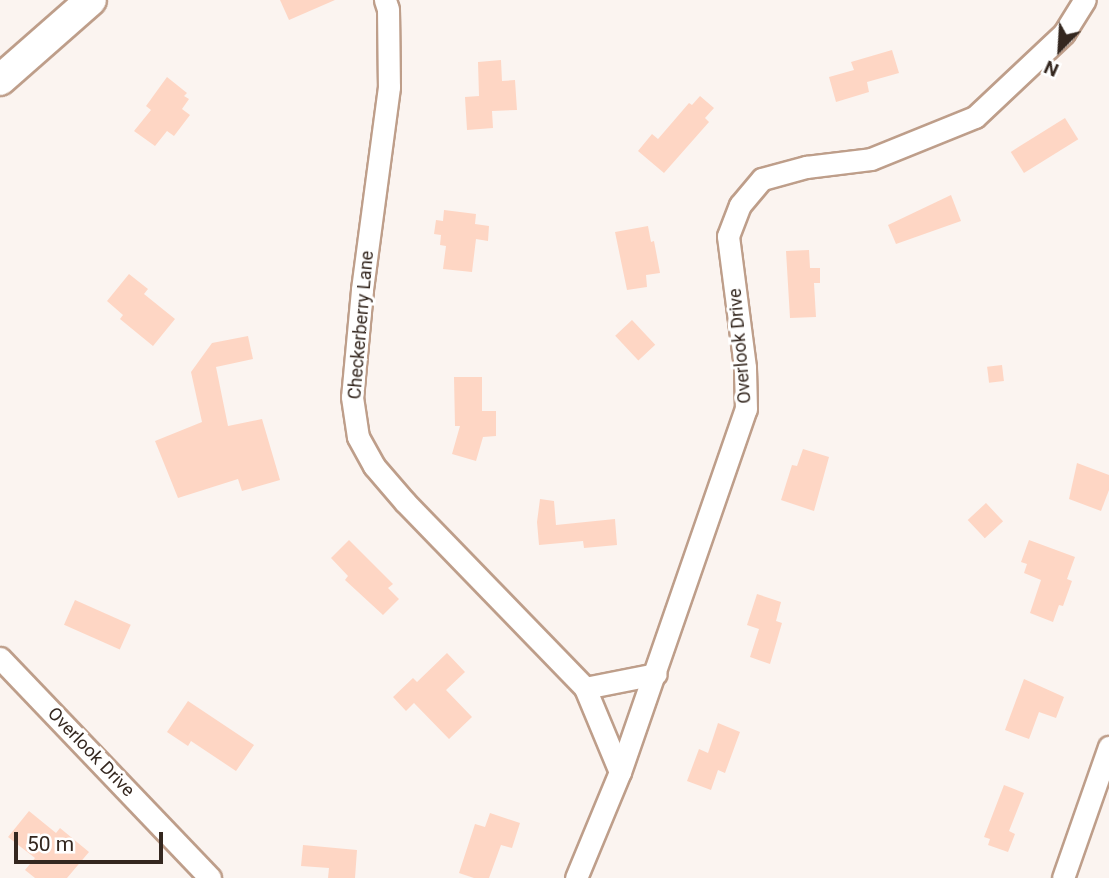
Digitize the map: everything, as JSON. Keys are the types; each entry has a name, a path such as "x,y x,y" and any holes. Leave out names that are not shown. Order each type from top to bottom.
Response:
{"main road":[{"path":"0,80 92,0"}],"street":[{"name":"Checkerberry Lane","path":"386,0 388,87 362,290 352,397 358,437 374,466 405,502 585,688 620,772"},
{"name":"Overlook Drive","path":"576,878 620,772 656,674 746,410 745,366 728,236 740,205 761,179 806,167 871,159 975,117 1064,33 1085,0"},
{"name":"Overlook Drive","path":"0,658 210,878"},
{"path":"585,688 656,674"},
{"path":"1063,878 1109,747"}],"building":[{"path":"280,0 335,0 289,20"},
{"path":"892,50 899,73 867,82 869,92 836,102 829,77 854,70 851,62"},
{"path":"501,60 502,81 515,80 517,110 492,111 493,128 467,130 465,97 479,96 478,62"},
{"path":"167,77 187,93 184,96 189,99 182,109 190,115 174,136 167,131 155,146 134,131 151,110 146,106"},
{"path":"700,96 714,108 705,118 709,122 664,173 638,151 652,134 658,139 689,103 692,105"},
{"path":"1065,118 1078,139 1024,173 1011,152"},
{"path":"951,195 961,221 896,244 888,225"},
{"path":"444,210 476,214 475,224 489,226 488,241 476,239 472,272 443,269 446,246 440,245 441,235 434,234 436,220 443,221"},
{"path":"648,226 651,242 654,241 660,273 646,275 647,287 627,290 615,232"},
{"path":"809,250 810,268 820,268 820,283 814,283 816,317 790,318 786,251"},
{"path":"129,274 148,289 144,294 175,319 153,346 120,319 123,315 107,301"},
{"path":"632,320 655,345 638,361 615,336"},
{"path":"248,336 253,359 216,367 228,426 262,419 280,480 242,491 238,479 178,498 155,441 202,422 191,372 212,343"},
{"path":"1002,365 1004,381 989,383 987,367"},
{"path":"454,377 482,377 482,411 496,411 496,436 483,437 476,461 452,454 460,426 455,426"},
{"path":"803,449 829,457 814,511 781,500 792,465 797,466"},
{"path":"1077,463 1109,475 1109,490 1101,511 1069,499"},
{"path":"540,499 554,501 556,525 615,519 617,545 584,548 583,541 539,545 537,522"},
{"path":"986,503 1003,521 985,538 968,520"},
{"path":"349,540 393,584 388,588 399,599 383,615 345,580 348,576 331,558"},
{"path":"1029,540 1075,557 1067,579 1072,581 1063,606 1059,605 1053,622 1030,613 1041,580 1024,573 1027,564 1021,562"},
{"path":"757,594 781,602 776,621 782,623 770,664 750,657 759,629 747,625"},
{"path":"75,600 131,625 120,649 64,625"},
{"path":"447,653 465,672 446,690 472,717 449,739 414,703 406,711 393,697 413,678 417,682"},
{"path":"1024,679 1064,697 1056,718 1039,712 1029,739 1005,730"},
{"path":"188,701 254,745 236,771 191,741 188,746 167,732"},
{"path":"718,723 740,732 725,773 718,770 711,790 687,781 699,749 708,753"},
{"path":"1004,785 1024,793 1009,831 1015,834 1008,852 988,845 990,839 984,837"},
{"path":"29,811 56,833 60,828 89,852 67,878 35,878 25,870 35,858 8,837"},
{"path":"490,813 520,823 512,848 501,845 489,878 474,878 459,873 475,824 485,827"},
{"path":"303,845 357,850 355,878 328,878 329,868 301,866"}]}
